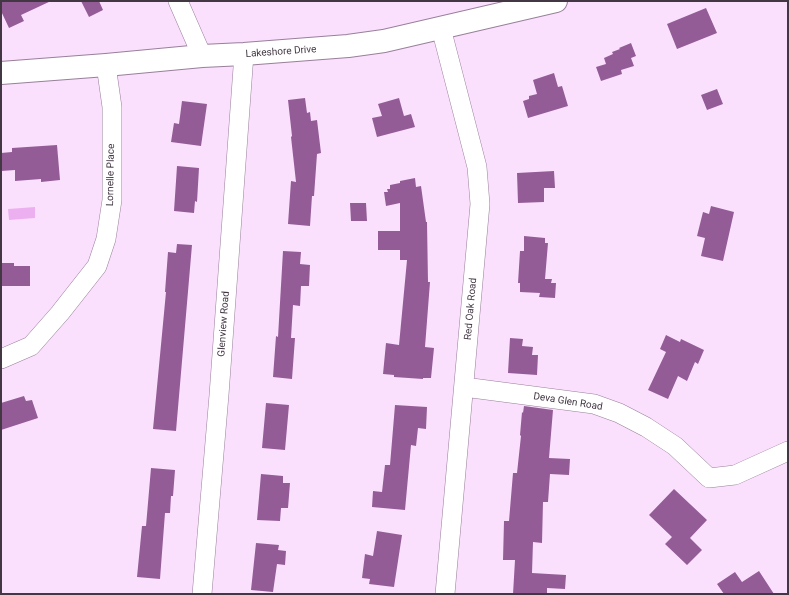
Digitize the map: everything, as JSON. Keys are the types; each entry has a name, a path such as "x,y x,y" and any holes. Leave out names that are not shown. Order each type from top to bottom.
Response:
{"street":[{"path":"178,1 202,56"},
{"name":"Lakeshore Drive","path":"1,73 202,56 348,46 384,41 556,1"},
{"name":"Red Oak Road","path":"441,28 477,167 480,204 445,594"},
{"name":"Glenview Road","path":"202,594 219,395 244,54"},
{"name":"Lornelle Place","path":"1,359 30,346 60,313 97,266 106,239 112,200 112,107 106,65"},
{"name":"Deva Glen Road","path":"464,387 594,404 619,412 675,446 709,478 735,475 788,451"}],"shaded area":[{"path":"35,207 35,218 9,220 8,209"}],"building":[{"path":"1,1 51,1 21,15 24,21 9,28 1,11"},
{"path":"81,1 99,1 103,10 89,17"},
{"path":"706,8 717,33 677,49 667,24"},
{"path":"631,43 636,56 631,58 634,66 621,70 622,74 601,81 596,67 606,64 604,58 613,54 612,52"},
{"path":"554,73 558,87 562,86 568,106 528,118 523,101 529,99 529,96 537,94 533,80"},
{"path":"717,89 723,104 707,110 701,95"},
{"path":"305,98 307,113 310,112 311,121 317,120 321,153 317,154 310,226 288,224 291,181 296,182 288,100"},
{"path":"399,98 404,116 411,114 415,127 377,137 372,118 382,116 378,104"},
{"path":"182,101 207,104 201,146 171,142 174,123 179,124"},
{"path":"57,145 60,180 41,182 41,179 15,181 15,170 1,171 1,153 12,152 12,148"},
{"path":"177,166 199,168 197,202 195,201 194,213 174,211"},
{"path":"554,171 555,188 544,188 544,202 518,203 517,173"},
{"path":"415,178 416,187 421,186 427,222 428,282 430,282 425,347 434,348 431,378 423,379 394,377 394,375 383,374 386,343 399,345 407,260 400,260 400,250 378,250 378,231 400,231 400,203 386,206 384,192 388,192 387,189 390,189 390,185"},
{"path":"350,203 366,203 367,221 351,221"},
{"path":"711,206 734,212 723,261 701,256 705,238 697,236 703,212 709,214"},
{"path":"524,236 545,238 545,243 548,243 545,279 552,279 551,283 556,283 555,298 539,297 540,293 520,292 520,283 518,283 520,251 524,251"},
{"path":"177,244 192,245 176,431 153,429 166,292 168,252 176,253"},
{"path":"283,251 301,252 300,264 310,265 309,286 301,286 300,306 293,305 291,338 295,338 292,379 273,377 276,336 278,337"},
{"path":"1,263 14,263 14,266 30,266 30,286 1,286"},
{"path":"666,335 680,342 681,339 704,350 698,364 695,362 687,381 678,376 668,399 648,390 666,352 660,349"},
{"path":"510,338 523,339 522,346 533,347 532,355 538,355 537,375 508,373"},
{"path":"24,396 26,401 32,400 38,418 1,430 1,403"},
{"path":"266,403 289,405 285,450 262,448"},
{"path":"395,405 427,407 426,429 418,428 416,446 411,445 405,510 372,507 373,491 382,492 385,465 390,465"},
{"path":"524,406 553,410 549,458 570,459 569,475 550,474 548,502 543,502 542,543 533,542 532,573 566,575 565,589 547,588 547,594 513,594 515,560 503,560 504,521 509,521 513,473 517,473 522,412 523,413"},
{"path":"151,468 175,470 170,513 165,513 160,579 137,577 142,526 146,526"},
{"path":"261,474 283,476 283,483 290,483 288,508 281,508 280,521 257,520"},
{"path":"674,489 707,520 690,538 702,550 687,565 665,544 672,537 649,515"},
{"path":"377,531 402,535 394,587 369,584 370,579 362,578 365,554 373,556"},
{"path":"256,543 279,545 278,550 286,551 285,565 277,564 273,592 251,590"},
{"path":"759,571 774,594 724,594 717,584 735,572 742,582"}]}
